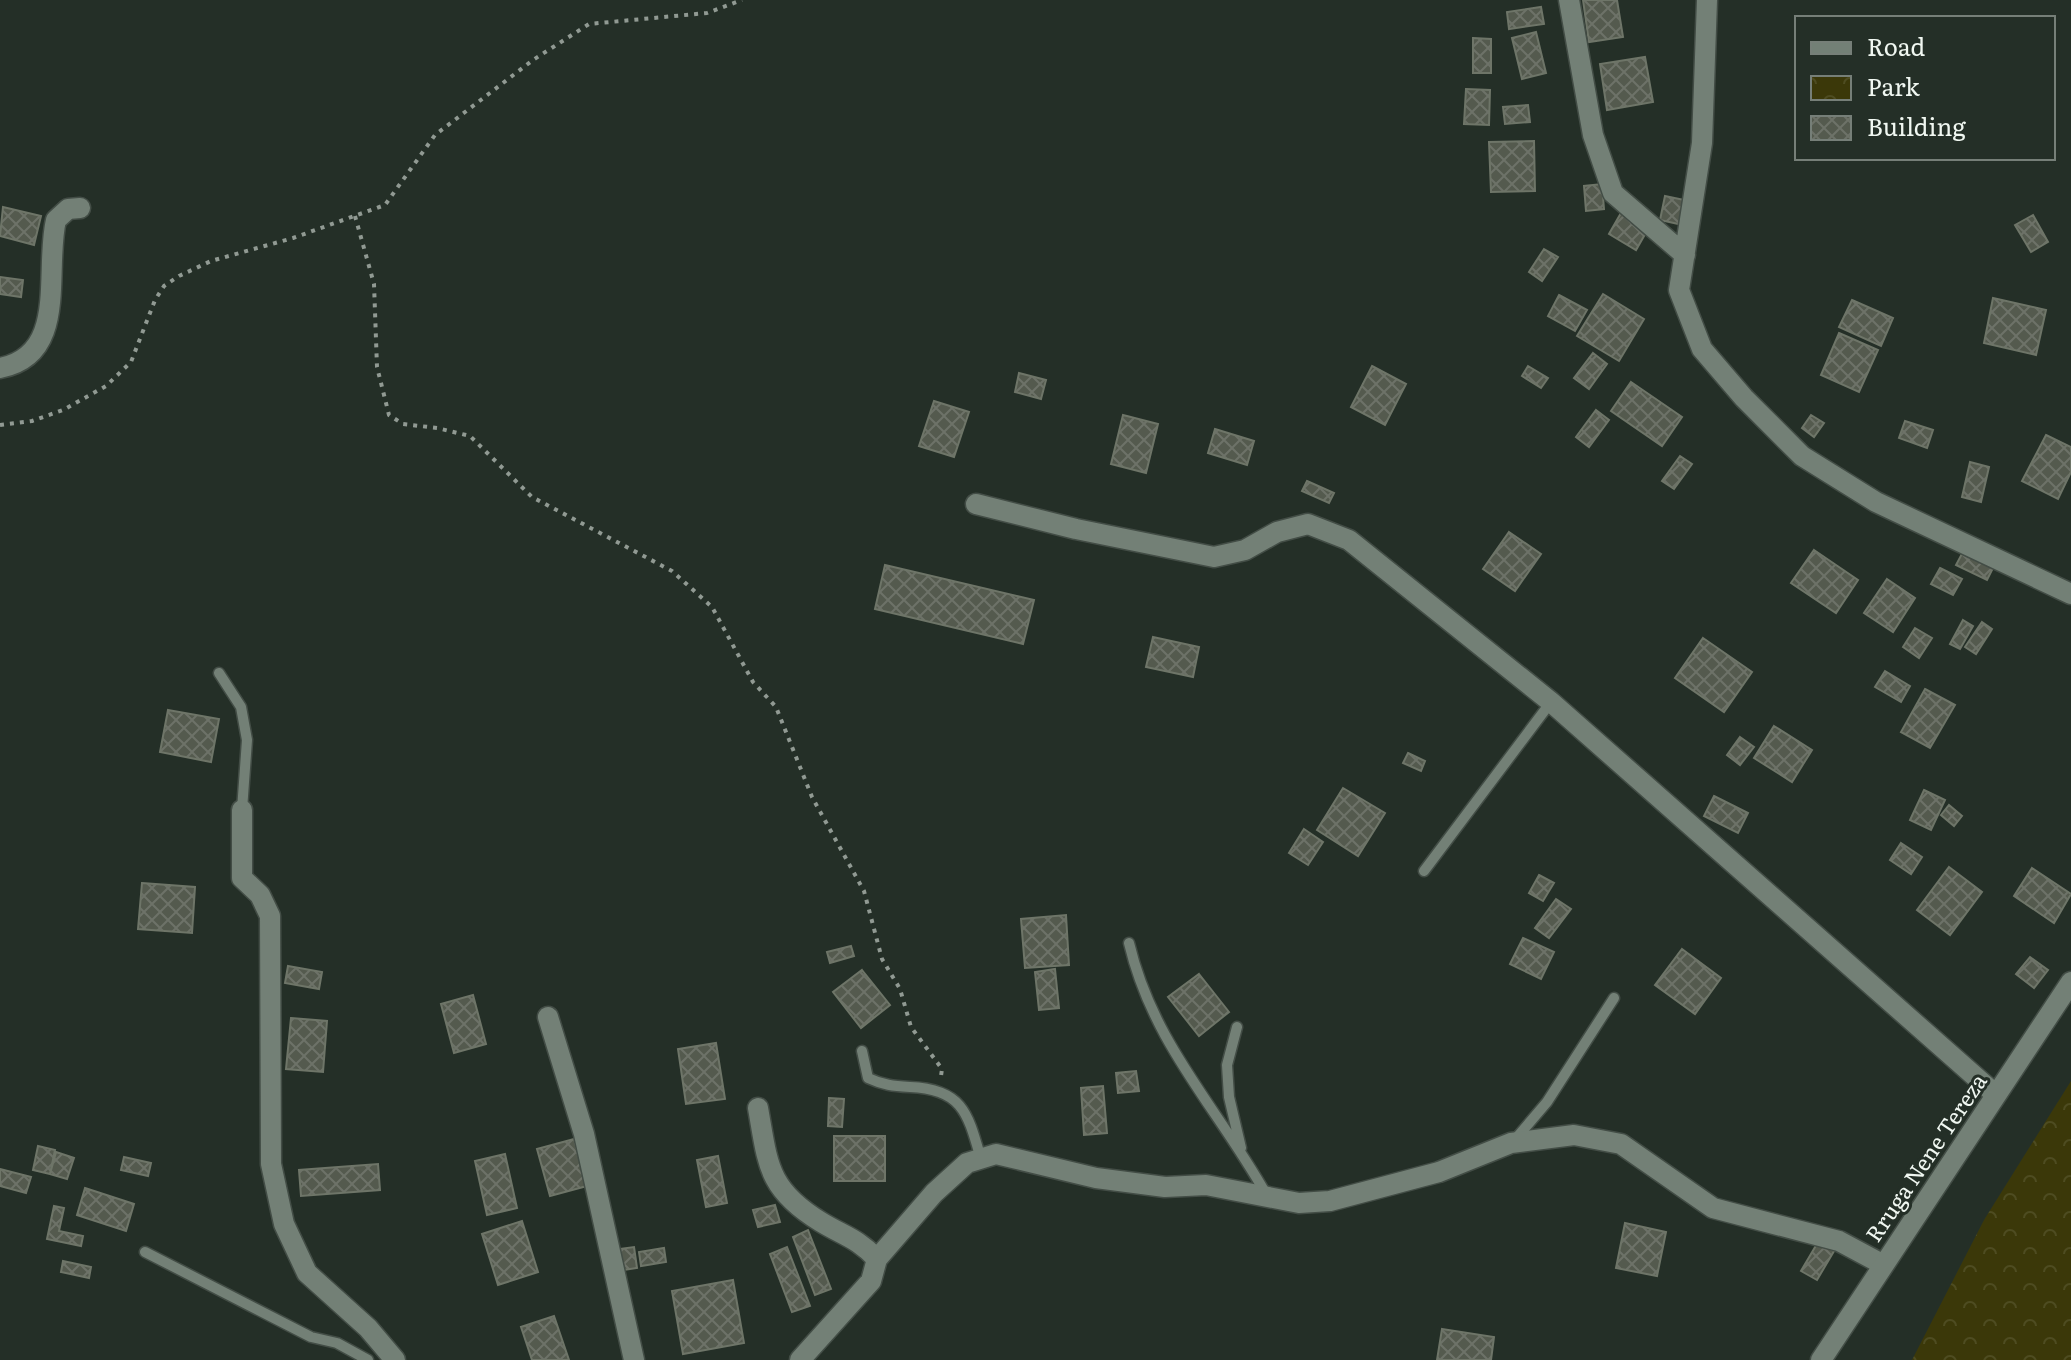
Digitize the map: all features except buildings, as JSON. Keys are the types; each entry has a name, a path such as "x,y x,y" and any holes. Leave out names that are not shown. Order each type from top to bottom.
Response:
{"street":[{"path":"1569,0 1593,135 1613,193 1685,255"},
{"path":"1707,0 1702,143 1679,290 1702,349 1744,398 1802,456 1876,502 2071,594"},
{"path":"0,368 29,357 48,330 56,220 68,209 80,208"},
{"path":"976,504 1076,529 1214,557 1245,550 1277,532 1308,524 1349,540 1551,702 1995,1094"},
{"path":"242,810 242,878 260,895 270,916 271,1164 284,1224 307,1273 368,1328 395,1360"},
{"name":"Rruga Nene Tereza","path":"1821,1360 2071,982"},
{"path":"548,1017 584,1134 634,1360"},
{"path":"758,1108 769,1167 782,1194 821,1222 858,1239 877,1259"},
{"path":"800,1360 871,1281 877,1259 934,1193 967,1163 996,1154 1096,1178 1165,1187 1206,1185 1299,1203 1330,1201 1439,1172 1511,1143 1574,1135 1621,1144 1713,1208 1839,1241 1882,1264"}],"lane":[{"path":"219,673 241,707 247,740 242,810"},
{"path":"1424,871 1551,702"},
{"path":"1129,943 1139,987 1156,1020 1192,1084 1241,1150 1267,1196"},
{"path":"1511,1143 1547,1102 1614,998"},
{"path":"1237,1027 1227,1065 1229,1097 1241,1150"},
{"path":"862,1051 868,1078 886,1086 939,1090 958,1101 981,1159"},
{"path":"145,1252 311,1337 337,1343 368,1360"}],"path":[{"path":"0,425 32,421 63,410 113,380 131,362 155,300 164,286 179,276 211,261 378,208 391,199 435,135 533,60 589,24 698,14 742,0"},
{"path":"355,216 374,284 377,367 389,415 403,424 446,429 470,436 532,497 672,571 712,607 753,682 776,707 812,797 864,891 882,959 900,989 911,1027 942,1069 939,1090"}],"green space":[{"path":"2071,1081 2071,1360 1912,1360 1984,1220"}]}
